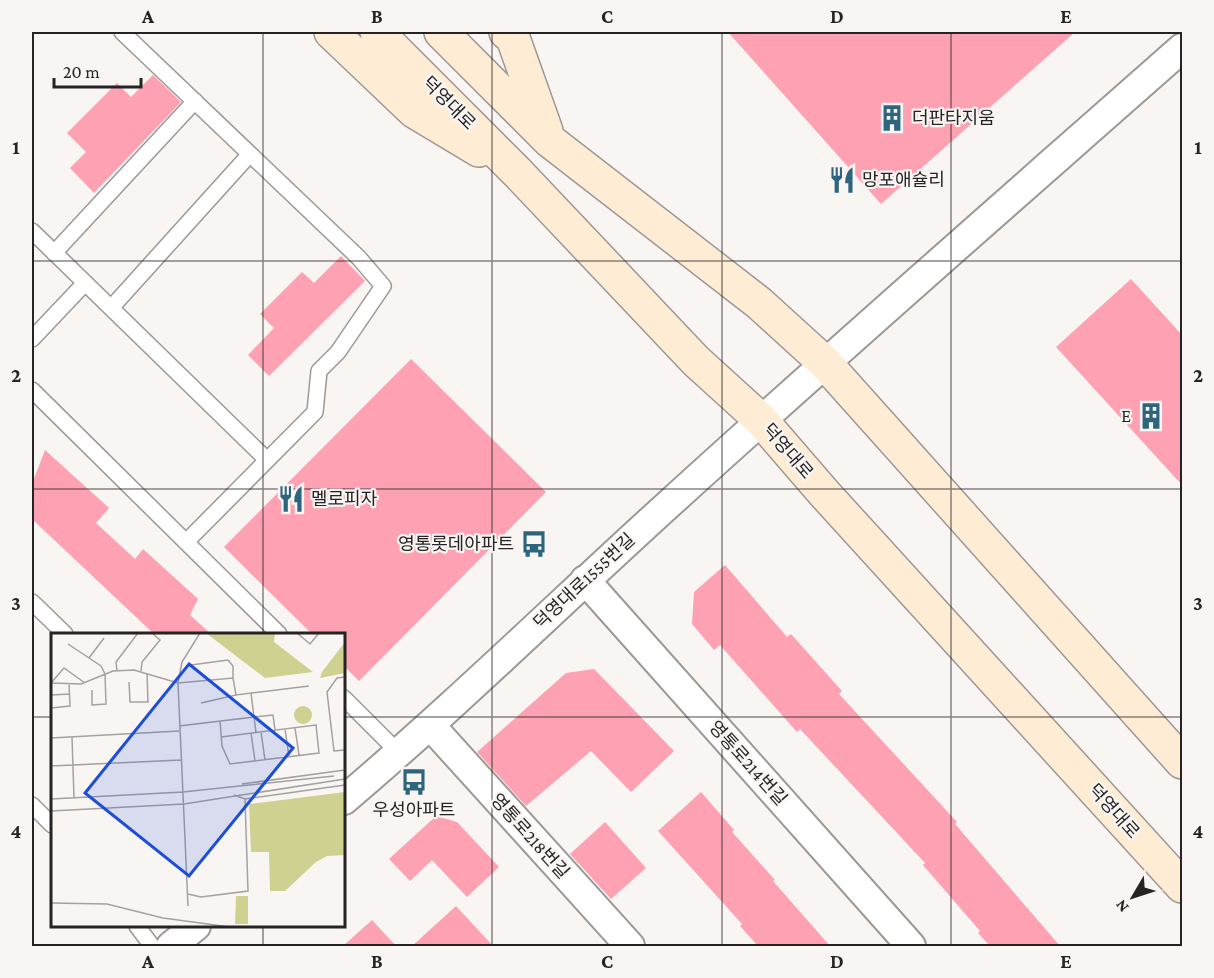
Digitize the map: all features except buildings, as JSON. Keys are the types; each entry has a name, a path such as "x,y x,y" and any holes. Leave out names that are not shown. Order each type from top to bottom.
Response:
{"main road":[{"path":"331,32 414,111 519,174"},
{"name":"덕영대로","path":"377,32 519,174 696,361 761,420 832,502 1182,886"},
{"path":"441,32 550,141 759,303 825,363 1182,762"},
{"path":"513,34 550,141"}],"street":[{"name":"덕영대로1555번길","path":"345,799 430,725 761,420 1182,48"},
{"name":"영통로214번길","path":"585,580 911,946"},
{"name":"영통로218번길","path":"430,725 630,946"},
{"path":"171,946 195,927"}],"lane":[{"path":"122,32 359,258 383,286 338,352 319,371 315,412 186,542"},
{"path":"54,253 195,101"},
{"path":"111,308 250,154"},
{"path":"32,231 267,460"},
{"path":"32,339 85,283"},
{"path":"32,390 278,633"},
{"path":"32,602 64,633"},
{"path":"345,699 399,753"},
{"path":"32,805 51,824"},
{"path":"138,927 152,946"}],"place":[{"name":"더판타지움","path":"892,118"},
{"name":"망포애슐리","path":"842,180"},
{"name":"E","path":"1151,416"},
{"name":"멜로피자","path":"291,499"},
{"name":"영통롯데아파트","path":"534,544"},
{"name":"우성아파트","path":"414,782"}]}
